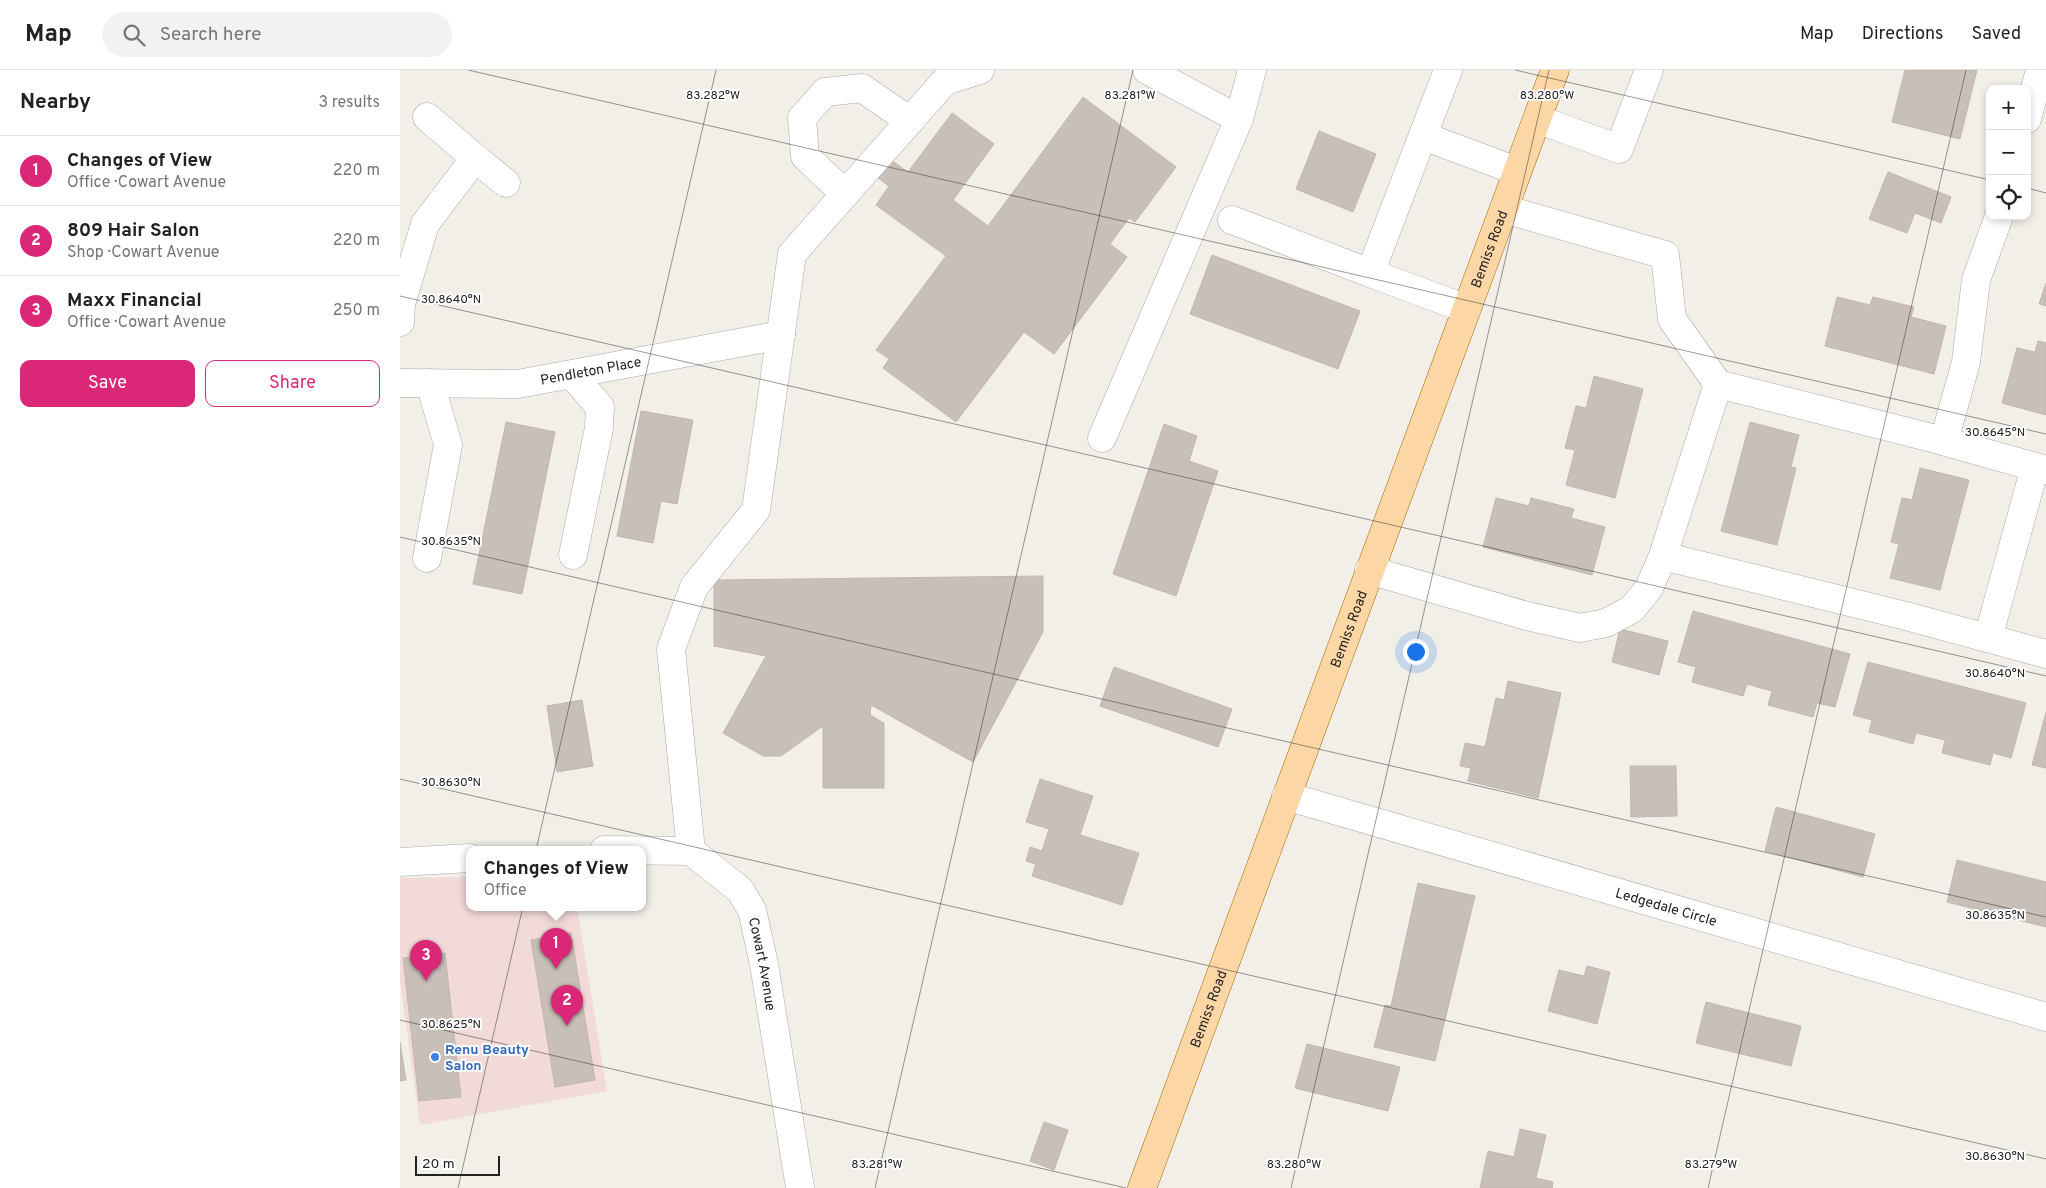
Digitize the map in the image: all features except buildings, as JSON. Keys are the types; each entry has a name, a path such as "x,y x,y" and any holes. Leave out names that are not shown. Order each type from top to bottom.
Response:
{"main road":[{"name":"Bemiss Road","path":"1142,1188 1555,70"}],"street":[{"path":"646,850 691,851 671,649 694,587 756,510 792,254 945,81 980,70"},
{"path":"1148,70 1239,119"},
{"path":"1102,438 1239,119 1252,70"},
{"path":"1370,273 1448,70"},
{"path":"1537,118 1619,149 1649,70"},
{"path":"2034,114 2040,70"},
{"path":"845,194 805,156 802,118 825,92 862,88 910,121"},
{"path":"427,117 506,183"},
{"path":"1423,136 1517,171"},
{"path":"400,322 401,304 425,224 475,158"},
{"path":"1504,209 1665,256 1672,319 1718,384 1944,441 2041,468 1988,638"},
{"path":"1232,220 1467,309"},
{"path":"1944,441 1966,362 1976,280 1998,220"},
{"name":"Pendleton Place","path":"400,383 518,384 781,335"},
{"path":"572,375 600,406 599,428 573,555"},
{"path":"427,558 448,445 430,383"},
{"path":"1370,570 1527,616 1580,628 1606,623 1632,609 1649,588 1663,556 1718,384"},
{"path":"1663,556 1896,614 2046,654"},
{"name":"Ledgedale Circle","path":"1286,796 2046,1017"},
{"name":"Cowart Avenue","path":"691,851 740,890 752,910 764,964 800,1188"},
{"path":"400,862 466,858"}],"shaded area":[{"path":"466,877 466,911 577,911 607,1091 420,1125 400,981 400,878"}],"place":[{"name":"Changes of View","path":"556,969"},
{"name":"Maxx Financial","path":"426,981"},
{"name":"809 Hair Salon","path":"567,1026"},
{"name":"Renu Beauty Salon","path":"435,1057"}]}
